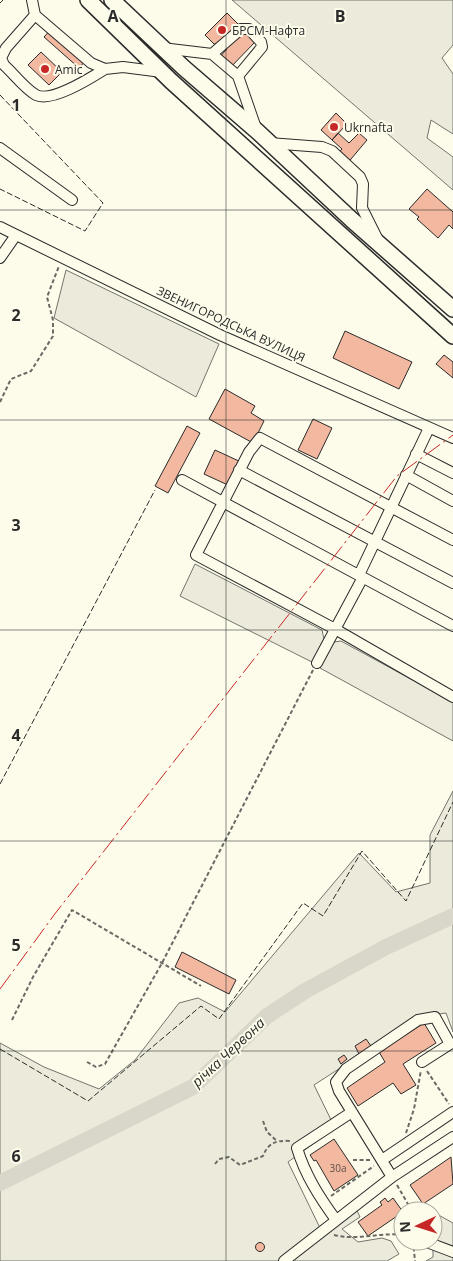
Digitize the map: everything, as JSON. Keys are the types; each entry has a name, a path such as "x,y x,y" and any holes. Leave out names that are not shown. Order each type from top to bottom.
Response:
{"highway":[{"path":"88,0 162,72 453,336"},
{"path":"112,0 162,48 258,132 384,249 453,309"}],"street":[{"path":"32,0 34,15 91,63 105,68 133,67 162,72"},
{"path":"34,15 6,48 2,58 4,65 37,95 46,97 71,88 105,68"},
{"path":"212,54 241,29 249,29 261,42 262,47 238,76"},
{"path":"162,48 212,54 238,76 258,132"},
{"path":"269,143 322,147 332,151 360,177 363,184 362,208 384,249"},
{"path":"0,148 72,200"},
{"name":"ЗВЕНИГОРОДСЬКА ВУЛИЦЯ","path":"0,227 220,335 453,438"},
{"path":"0,258 16,235"},
{"path":"317,663 360,577 429,428"},
{"path":"453,540 260,438 249,452 239,470 196,555 335,629 453,697"},
{"path":"416,454 453,473"},
{"path":"239,470 453,583"},
{"path":"406,475 453,501"},
{"path":"182,480 453,626"},
{"path":"392,1177 337,1086 340,1074 418,1020 435,1018 450,1044 422,1062"},
{"path":"382,1160 453,1111"},
{"path":"336,1220 323,1202 302,1164 297,1148 352,1112"},
{"path":"284,1261 392,1177 453,1137"}],"path":[{"path":"0,402 11,378 31,371 53,336 54,320 47,297 63,257"},
{"path":"87,1062 96,1067 105,1064 162,963 317,663"},
{"path":"12,1020 33,977 72,910 201,986"},
{"path":"422,1062 453,1111"},
{"path":"406,1134 414,1109 422,1062"},
{"path":"263,1121 267,1132 277,1141"},
{"path":"215,1164 219,1159 229,1157 240,1165 263,1156 267,1147 277,1141 289,1141 297,1148"},
{"path":"353,1160 382,1160"},
{"path":"323,1202 382,1160"},
{"path":"392,1177 406,1201"},
{"path":"322,1232 344,1238 360,1239 381,1233 393,1235"}],"shaded area":[{"path":"232,0 453,0 453,45 442,58 453,74 453,134 431,120 427,138 453,157 453,190"},
{"path":"66,270 219,344 196,397 54,318"},
{"path":"195,564 322,630 324,639 312,662 180,596"},
{"path":"341,641 453,702 453,741 320,668 334,642"},
{"path":"453,791 453,1032 446,1013 419,1017 314,1085 335,1128 288,1162 322,1232 353,1202 360,1217 342,1229 358,1242 382,1238 391,1241 393,1251 397,1251 399,1254 387,1261 0,1261 0,1043 44,1067 99,1089 135,1060 179,1003 198,998 225,1012 359,853 396,892 430,883 430,835"},
{"path":"443,1218 453,1223 453,1261 426,1261 433,1257 433,1251 443,1251"}],"building":[{"name":"БРСМ-Нафта","path":"227,13 238,24 218,44 214,44 205,35"},
{"path":"53,27 87,59 79,68 44,37"},
{"path":"245,30 256,41 227,71 216,61 227,49 220,42 225,37 232,44"},
{"name":"Amic","path":"41,52 62,72 49,85 28,65"},
{"name":"Ukrnafta","path":"336,113 347,124 332,140 321,130"},
{"path":"338,133 349,143 359,133 367,140 346,165 336,156 342,149 332,140"},
{"path":"427,189 453,212 453,229 449,225 438,238 409,209"},
{"path":"345,331 412,362 399,389 333,358"},
{"path":"444,355 453,362 453,378 436,364"},
{"path":"225,389 255,406 251,413 264,421 253,443 209,419"},
{"path":"313,419 332,428 317,459 298,450"},
{"path":"187,426 200,433 168,493 155,486"},
{"path":"215,450 241,462 230,486 204,474"},
{"path":"182,952 236,980 229,994 175,967"},
{"path":"424,1023 436,1043 403,1064 416,1085 401,1094 393,1083 358,1106 347,1088 385,1062 379,1052"},
{"path":"366,1039 371,1046 359,1054 355,1046"},
{"path":"344,1055 347,1059 341,1064 338,1059"},
{"path":"334,1139 358,1175 334,1191 316,1160 314,1161 310,1155"},
{"path":"451,1157 453,1184 428,1201 421,1201 410,1185"},
{"path":"385,1198 388,1202 393,1198 395,1201 393,1201 393,1219 368,1236 358,1222 382,1205 380,1202"},
{"path":"260,1243 264,1247 260,1251 256,1247"}],"waterway":[{"name":"річка Червона","path":"0,1183 193,1087 267,1016 305,991 386,947 453,916"}],"fence":[{"path":"0,3 3,0"},
{"path":"0,95 103,203 85,231 0,189"},
{"path":"0,784 155,490"},
{"path":"0,1049 88,1101 201,1006 219,1019 303,903 323,916 362,851 406,901 453,802"}],"power":[{"path":"0,989 54,915 397,476 453,435"}],"place":[{"name":"БРСМ-Нафта","path":"222,30"},
{"name":"Amic","path":"45,69"},
{"name":"Ukrnafta","path":"334,127"}]}
